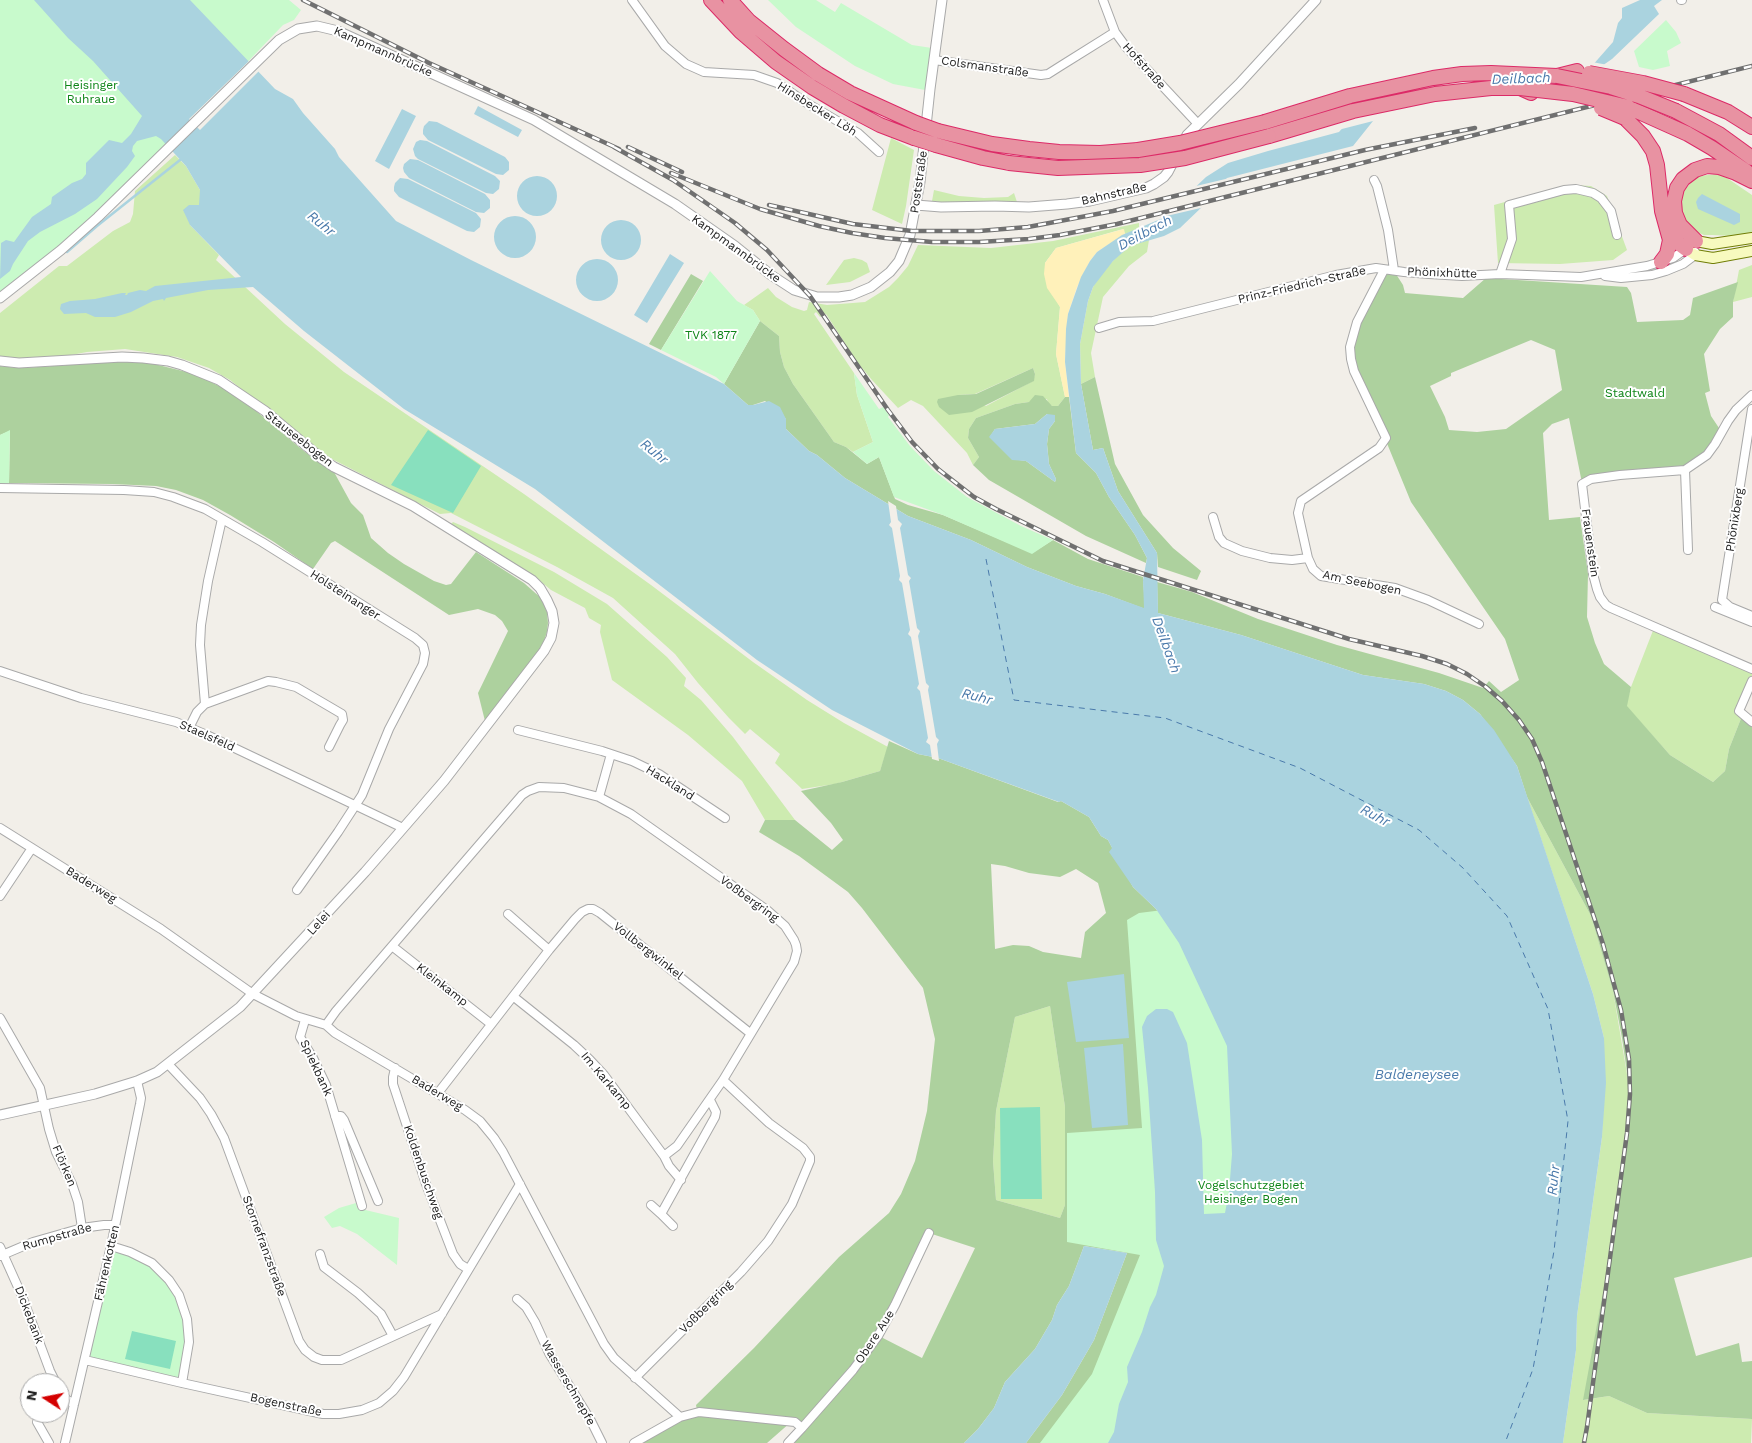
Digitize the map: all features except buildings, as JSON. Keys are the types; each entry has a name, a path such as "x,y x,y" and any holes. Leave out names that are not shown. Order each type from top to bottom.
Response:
{"highway":[{"path":"711,0 741,32 776,62 844,106 880,125 914,138 983,158 1009,163 1058,168 1100,168 1149,164 1227,148 1353,111 1398,100 1463,90 1520,88 1537,96 1627,112 1688,134 1752,176"},
{"path":"730,0 749,20 784,50 818,74 850,93 938,131 1012,147 1059,152 1138,150 1180,143 1265,122 1350,96 1433,78 1491,73 1557,76 1611,87 1639,96 1676,111 1719,134 1752,158"},
{"path":"1557,76 1577,71 1643,83 1684,94 1728,112 1752,127"},
{"path":"1627,112 1653,151 1659,180 1662,211 1668,231 1670,247 1661,262"},
{"path":"1692,248 1675,213 1674,201 1677,188 1683,179 1694,170 1707,166 1719,167 1752,181"},
{"path":"1668,231 1678,243 1692,248"}],"main road":[{"path":"1692,248 1752,238"},
{"path":"1692,248 1713,258 1752,251"}],"street":[{"name":"Hinsbecker Löh","path":"632,0 665,46 686,64 704,72 754,75 777,83 858,133 879,152"},
{"name":"Poststraße","path":"813,297 852,295 880,281 899,260 910,235 916,204 942,0"},
{"name":"Hofstraße","path":"1103,0 1114,32 1198,124"},
{"name":"Bahnstraße","path":"916,204 941,207 1035,207 1090,201 1146,188 1164,177 1187,135 1239,84 1316,0"},
{"name":"Kampmannbrücke","path":"0,298 61,250 98,217 279,40 298,29 317,26 338,31 534,120 675,204 735,246 770,275 794,290 813,297"},
{"name":"Colsmanstraße","path":"934,60 1040,76 1048,74 1114,32"},
{"path":"1374,180 1378,186 1388,230 1394,270"},
{"path":"1500,274 1512,239 1509,206 1564,190 1576,189 1593,193 1602,198 1610,211 1617,235"},
{"name":"Phönixhütte","path":"1384,270 1462,276 1500,274 1596,276 1661,262 1692,248"},
{"name":"Phönixhütte","path":"1596,276 1621,278 1652,275 1683,264 1692,248"},
{"name":"Prinz-Friedrich-Straße","path":"1100,328 1119,322 1153,321 1336,275 1376,268 1384,270 1357,322 1350,347 1354,371 1386,438"},
{"name":"Stauseebogen","path":"0,361 19,363 122,357 143,358 182,365 219,380 265,411 334,467 413,506 532,580 540,588 547,600 552,611 554,623"},
{"path":"1688,550 1685,470 1706,455 1736,410 1752,395"},
{"name":"Phönixberg","path":"1751,616 1722,600 1752,409"},
{"name":"Am Seebogen","path":"1386,438 1379,448 1301,501 1298,513 1308,558 1313,569 1321,576 1395,588 1428,600 1479,624"},
{"name":"Frauenstein","path":"1685,470 1591,479 1582,484 1593,574 1600,597 1611,608 1752,669"},
{"name":"Holsteinanger","path":"0,488 97,489 154,492 173,497 204,509 262,542 415,638 424,648 423,664 389,729 362,795 297,890"},
{"path":"1213,517 1219,536 1224,543 1242,551 1270,558 1292,560 1308,558"},
{"path":"205,704 200,653 201,625 208,581 222,519"},
{"name":"Phönixberg","path":"1715,607 1751,616"},
{"name":"Lelei","path":"0,1115 104,1092 158,1072 240,1007 444,781 534,665 548,644 554,630 554,623"},
{"name":"Staelsfeld","path":"0,671 81,698 176,722 403,828"},
{"path":"189,728 197,712 205,704 268,681 276,682 296,687 342,714 342,720 330,747"},
{"path":"1752,681 1739,710 1752,722"},
{"name":"Hackland","path":"518,730 612,754 632,761 659,774 725,818"},
{"path":"599,797 612,754"},
{"name":"Voßbergring","path":"326,1025 392,946 528,791 539,786 555,786 599,797 631,814 778,919 794,940 797,951 794,962 723,1080 769,1123 803,1148 810,1157 810,1161 792,1204 768,1241 741,1272 635,1378"},
{"name":"Baderweg","path":"0,828 161,929 253,994 305,1020 326,1025 335,1033 438,1093 480,1121 494,1138 520,1184 604,1344 614,1358 680,1417"},
{"path":"0,896 4,885 32,848"},
{"name":"Vollbergwinkel","path":"438,1093 549,950 582,912 588,909 593,909 750,1033"},
{"path":"508,914 549,950"},
{"name":"Kleinkamp","path":"392,946 491,1024"},
{"name":"Im Karkamp","path":"514,997 574,1045 604,1075 681,1180"},
{"name":"Flörken","path":"0,1018 38,1083 56,1152 72,1184 78,1202 82,1228"},
{"name":"Spiekbank","path":"305,1020 300,1037 326,1085 362,1206"},
{"name":"Stornefranzstraße","path":"168,1064 200,1098 224,1138 299,1341 305,1350 322,1360 341,1360 442,1314"},
{"name":"Koldenbuschweg","path":"396,1068 393,1084 429,1192 453,1254 460,1264 468,1269"},
{"path":"664,1156 677,1146 723,1080"},
{"name":"Fährenkotten","path":"65,1443 111,1246 141,1098 138,1081"},
{"path":"661,1214 715,1116 716,1112 710,1100"},
{"name":"Spiekbank","path":"335,1116 341,1116 344,1120 378,1201"},
{"name":"Bogenstraße","path":"85,1360 182,1384 280,1403 323,1414 339,1414 362,1410 379,1403 393,1391 404,1377 520,1184"},
{"path":"651,1205 673,1226"},
{"name":"Rumpstraße","path":"1,1252 82,1228 104,1224 115,1225"},
{"name":"Obere Aue","path":"788,1443 838,1388 878,1336 900,1296 928,1233"},
{"path":"111,1246 130,1252 152,1263 170,1280 178,1295 187,1319 189,1342 182,1384"},
{"name":"Dickebank","path":"1,1252 22,1296 51,1373"},
{"path":"320,1254 324,1267 358,1293 380,1314 393,1336"},
{"name":"Wasserschnepfe","path":"517,1299 526,1307 535,1322 548,1353 591,1421 602,1443"},
{"path":"70,1402 74,1404"},
{"path":"634,1443 680,1417 700,1412 794,1422 802,1428"},
{"path":"38,1423 49,1443"}],"green space":[{"name":"Heisinger Ruhraue","path":"0,0 289,0 301,10 294,20 283,25 165,148 59,248 0,293"},
{"path":"768,0 816,0 835,12 841,3 912,45 932,48 925,90 893,84 855,66 796,27"},
{"path":"1666,20 1676,32 1681,43 1667,51 1670,66 1653,70 1639,67 1634,51"},
{"path":"891,138 914,150 902,224 872,210"},
{"path":"175,155 186,166 200,190 200,205 190,225 219,255 216,260 285,324 344,372 524,494 807,700 888,747 880,771 835,784 802,789 775,763 780,754 750,729 745,734 698,683 675,654 613,598 451,513 440,514 324,455 230,380 209,368 177,357 125,349 87,352 55,358 12,359 0,357 0,313 59,266 67,266 113,231 130,222 133,214 135,191"},
{"path":"1721,174 1752,195 1752,232 1733,236 1704,235 1688,228 1682,214 1681,195 1696,176"},
{"path":"1562,186 1591,186 1607,196 1627,250 1613,260 1560,264 1498,263 1494,205"},
{"path":"934,190 959,196 984,198 1008,197 1014,193 1017,202 932,201"},
{"path":"1139,223 1139,229 1125,234 1123,229 1056,248 1045,263 1060,307 1056,354 1065,397 1058,406 1048,404 1047,399 1015,404 976,418 969,429 968,438 979,457 973,465 967,453 923,406 911,400 898,408 857,362 826,314 820,317 816,312 814,314 854,373 857,395 873,442 853,452 834,442 793,384 784,367 780,352 779,336 760,321 753,310 744,305 768,288 776,297 792,307 804,311 807,310 809,302 827,305 865,302 889,287 898,278 908,266 918,245 991,248 1053,241","holes":["1033,368 1035,374 1033,381 986,406 958,395 975,394"]},
{"path":"1149,240 1147,252 1129,266 1103,297 1091,353 1095,377 1081,384 1080,344 1088,301 1093,287 1100,275 1121,252 1130,246"},
{"path":"854,258 867,263 870,272 850,282 826,285 844,260"},
{"path":"1752,265 1752,297 1733,302 1739,270"},
{"name":"Stadtwald","path":"1385,270 1394,271 1403,285 1405,293 1463,298 1486,278 1627,287 1631,293 1637,322 1683,320 1690,315 1693,298 1738,282 1733,302 1733,317 1720,329 1704,354 1710,391 1705,393 1711,416 1721,431 1706,454 1684,469 1582,483 1569,418 1552,424 1543,433 1549,520 1580,517 1588,574 1587,617 1604,664 1631,687 1627,706 1670,755 1713,782 1725,771 1729,749 1742,716 1752,723 1752,1257 1674,1278 1696,1356 1739,1343 1742,1362 1752,1361 1752,1419 1647,1413 1609,1396 1583,1400 1606,1276 1626,1125 1629,1086 1622,1038 1613,991 1591,916 1527,797 1517,766 1480,714 1463,700 1446,691 1424,684 1363,675 1241,635 1158,613 1157,582 1192,592 1258,619 1337,645 1439,673 1483,688 1489,681 1501,692 1519,680 1505,639 1411,502 1352,358 1353,337","holes":["1531,340 1555,350 1562,390 1506,429 1477,432 1449,430 1430,386 1451,376 1451,373"]},
{"name":"TVK 1877","path":"710,271 737,301 753,310 760,321 724,384 716,377 661,350"},
{"path":"691,274 703,281 661,350 649,344"},
{"path":"760,321 779,336 780,352 784,367 793,384 834,442 846,447 867,464 879,457 895,499 908,505 943,515 1032,553 1053,540 1088,559 1143,577 1145,609 1027,567 971,540 908,516 845,478 817,455 809,451 786,429 786,419 765,401 748,405 724,384"},
{"path":"124,361 150,363 195,374 221,387 255,410 318,462 334,472 351,503 363,515 371,538 404,564 434,581 446,585 451,584 476,552 524,583 541,598 547,612 548,623 542,647 486,725 478,693 508,631 502,621 495,615 478,609 449,615 335,541 331,543 313,569 230,515 203,500 176,490 156,486 112,484 9,483 10,431 0,435 0,366 18,368"},
{"path":"1033,368 1035,374 1034,381 972,412 949,415 939,407 937,402 938,399 976,394"},
{"path":"854,373 879,409 883,407 889,415 888,417 910,446 934,471 967,497 1021,526 1053,540 1032,554 943,515 894,497 879,457 867,464 853,452 873,442 857,395"},
{"path":"1095,377 1115,464 1143,515 1173,548 1201,571 1197,580 1158,567 1157,553 1118,491 1103,448 1093,450 1081,384"},
{"path":"1035,395 1043,396 1052,406 1058,406 1065,397 1069,397 1076,453 1096,473 1109,497 1135,535 1147,558 1146,563 1086,536 989,480 973,465 979,457 968,438 969,429 976,418 1015,404 1029,402","holes":["1047,414 1055,421 1049,429 1047,444 1049,464 1056,479 1055,482 1026,461 1012,459 990,437 995,429 1035,424"]},
{"path":"10,430 9,483 0,484 0,435"},
{"path":"428,430 481,466 453,513 391,485"},
{"path":"453,522 554,572 607,604 667,657 686,678 684,686 701,700 733,737 795,820 765,820 742,781 688,735 612,680 600,632 601,625 589,618 585,608 551,590 533,575 451,524"},
{"path":"1654,628 1752,669 1752,679 1739,706 1742,716 1729,749 1725,771 1713,782 1670,755 1626,706 1631,687"},
{"path":"889,741 918,754 938,758 1058,802 1061,801 1089,817 1101,836 1108,840 1133,887 1156,909 1179,943 1155,1192 1108,1443 1026,1443 1062,1395 1094,1340 1127,1253 1084,1246 1069,1286 1057,1305 1052,1320 1035,1349 1005,1382 994,1408 978,1429 964,1443 790,1443 879,1336 922,1358 975,1248 932,1234 864,1353 802,1426 697,1410 696,1405 754,1348 839,1257 889,1213 901,1194 915,1161 927,1111 935,1039 923,988 848,892 799,856 759,832 765,820 795,820 832,850 843,840 831,823 801,791 880,771","holes":["991,864 1029,873 1060,877 1076,869 1098,883 1106,913 1085,932 1081,958 1043,952 1029,946 1013,945 995,949","1050,1006 1065,1107 1065,1205 1060,1218 996,1200 993,1161 996,1111 1015,1017"]},
{"path":"1527,797 1591,916 1613,991 1629,1086 1626,1125 1606,1276 1584,1400 1609,1396 1647,1413 1752,1419 1751,1443 1563,1443 1576,1350 1577,1316 1602,1137 1604,1038 1593,994"},
{"name":"Vogelschutzgebiet Heisinger Bogen","path":"1171,909 1290,990 1203,1443 1040,1443 1092,1374 1140,1255 1067,1242 1067,1133 1142,1128 1127,920 1139,913"},
{"path":"1050,1006 1065,1107 1065,1205 1060,1218 996,1200 993,1161 996,1111 1015,1017"},
{"path":"1040,1107 1042,1199 1001,1199 1000,1108"},
{"path":"356,1203 357,1208 399,1218 397,1265 357,1234 340,1226 332,1228 324,1217 339,1208"},
{"path":"111,1246 163,1273 184,1308 189,1342 182,1383 85,1360"},
{"path":"132,1331 176,1341 170,1369 125,1359"},
{"path":"697,1413 791,1422 767,1443 639,1443 678,1420"}],"sand":[{"path":"1124,229 1125,234 1097,252 1090,261 1077,287 1068,314 1065,362 1069,397 1065,397 1056,354 1060,307 1047,288 1044,274 1045,263 1056,248"}],"water":[{"name":"Baldeneysee","path":"34,0 190,0 275,89 293,99 335,149 339,157 396,221 471,260 724,384 748,405 769,401 780,407 786,419 786,429 809,451 817,455 845,478 908,516 971,540 1027,567 1076,586 1144,608 1143,580 1147,558 1135,535 1109,497 1096,473 1076,453 1065,362 1066,329 1068,314 1081,277 1097,252 1122,235 1163,218 1206,177 1228,163 1339,132 1366,101 1591,67 1613,42 1618,23 1622,18 1622,8 1640,0 1662,0 1654,6 1659,14 1612,59 1577,83 1531,85 1394,107 1377,116 1353,146 1227,178 1212,201 1203,206 1180,228 1164,236 1130,246 1113,261 1093,287 1088,301 1080,344 1081,384 1093,450 1103,448 1118,491 1157,553 1158,613 1241,635 1363,675 1424,684 1446,691 1463,700 1480,714 1494,730 1517,766 1593,994 1604,1038 1606,1083 1602,1137 1577,1316 1576,1350 1563,1443 1108,1443 1114,1432 1119,1404 1128,1382 1127,1367 1156,1295 1164,1266 1156,1240 1155,1192 1142,1027 1147,1016 1156,1009 1167,1009 1173,1012 1187,1043 1202,1140 1204,1214 1225,1213 1232,1154 1227,1046 1179,943 1156,909 1133,887 1109,852 1112,848 1108,840 1101,836 1089,817 1061,801 1059,802 938,758 918,754 832,710 757,660 535,489 404,409 304,331 253,287 208,290 166,298 164,301 163,299 153,301 131,312 115,317 95,317 86,313 64,314 60,309 61,304 70,301 95,299 122,293 127,295 128,293 140,290 146,291 155,286 241,277 190,225 183,210 189,205 199,205 200,190 186,166 156,136 137,141 132,151 135,156 97,199 28,241 10,271 0,279 1,243 6,240 14,242 32,217 51,204 52,197 72,183 82,179 86,174 86,163 109,140 122,143 131,134 142,116 93,61 68,38"},
{"path":"478,106 522,130 518,137 474,114"},
{"path":"402,109 416,116 389,169 375,161"},
{"path":"429,121 437,122 505,157 509,162 509,170 503,175 496,174 428,140 423,134 423,130"},
{"path":"420,140 427,141 495,176 500,181 499,189 493,194 486,193 418,159 413,149 416,142"},
{"path":"410,159 418,160 485,194 490,200 490,208 484,213 476,212 409,178 403,168 404,164"},
{"path":"541,176 548,179 554,185 557,196 556,204 548,213 541,216 533,216 526,213 518,204 517,192 520,185 529,177"},
{"path":"400,178 408,179 476,213 481,219 480,227 474,232 467,231 399,197 394,191 394,187"},
{"path":"1702,194 1740,214 1740,222 1734,225 1698,209 1696,202"},
{"path":"515,216 530,222 536,237 530,252 515,258 500,252 494,237 500,222"},
{"path":"625,220 632,223 638,229 641,240 640,248 632,257 625,260 617,260 610,257 602,248 601,236 604,229 613,221"},
{"path":"670,254 684,263 647,323 634,315"},
{"path":"597,259 612,265 618,280 612,295 597,301 582,295 576,280 582,265"},
{"path":"1047,414 1055,415 1055,421 1049,429 1047,444 1049,464 1056,479 1055,482 1026,461 1012,460 989,437 995,429 1035,424"},
{"path":"1124,974 1129,1038 1076,1042 1067,982"},
{"path":"1123,1044 1128,1125 1092,1128 1084,1048"},
{"path":"1084,1246 1127,1253 1094,1340 1062,1395 1026,1443 964,1443 978,1429 994,1408 1005,1382 1035,1349 1052,1320 1057,1305 1069,1286"}],"pier":[{"path":"249,61 259,71 200,130 189,119"},
{"path":"1592,62 1608,65 1578,86 1477,88 1395,110 1377,120 1338,130 1364,99 1475,76 1528,75 1590,64"},
{"path":"1355,148 1228,180 1214,202 1209,206 1158,218 1192,187"},
{"path":"888,501 896,506 898,520 902,524 900,528 908,575 911,578 909,581 917,628 920,631 918,636 926,683 929,686 928,690 936,737 939,740 937,744 939,761 932,759 930,745 926,742 928,738 920,691 917,688 919,684 911,637 908,634 910,630 902,583 899,580 900,576 892,528 889,525 891,522"}],"waterway":[{"path":"67,252 180,160"}],"ferry route":[{"path":"986,559 1014,700 1165,718 1300,768 1419,830 1463,868 1507,916 1548,1009 1568,1121 1554,1251 1533,1369 1505,1443"}],"railway":[{"path":"303,0 429,63 619,149"},
{"path":"671,173 760,209 819,226 852,233 932,242 1029,239 1117,224 1752,66"},
{"path":"769,205 853,224 912,231 979,231 1028,227 1113,211 1365,150 1475,128"},
{"path":"614,147 673,180 735,223 767,250 810,296 912,442 938,469 974,497 1103,561 1349,639 1422,656 1447,664 1467,674 1486,687 1519,720 1532,739 1542,762 1603,944 1621,1010 1629,1059 1630,1094 1627,1133 1584,1443"},
{"path":"628,147 682,172"}],"water label":[{"name":"Deilbach","path":"1521,79"},
{"name":"Ruhr","path":"321,224"},
{"name":"Deilbach","path":"1145,233"},
{"name":"Ruhr","path":"654,452"},
{"name":"Deilbach","path":"1166,645"},
{"name":"Ruhr","path":"977,697"},
{"name":"Ruhr","path":"1375,816"},
{"name":"Ruhr","path":"1554,1180"}]}
